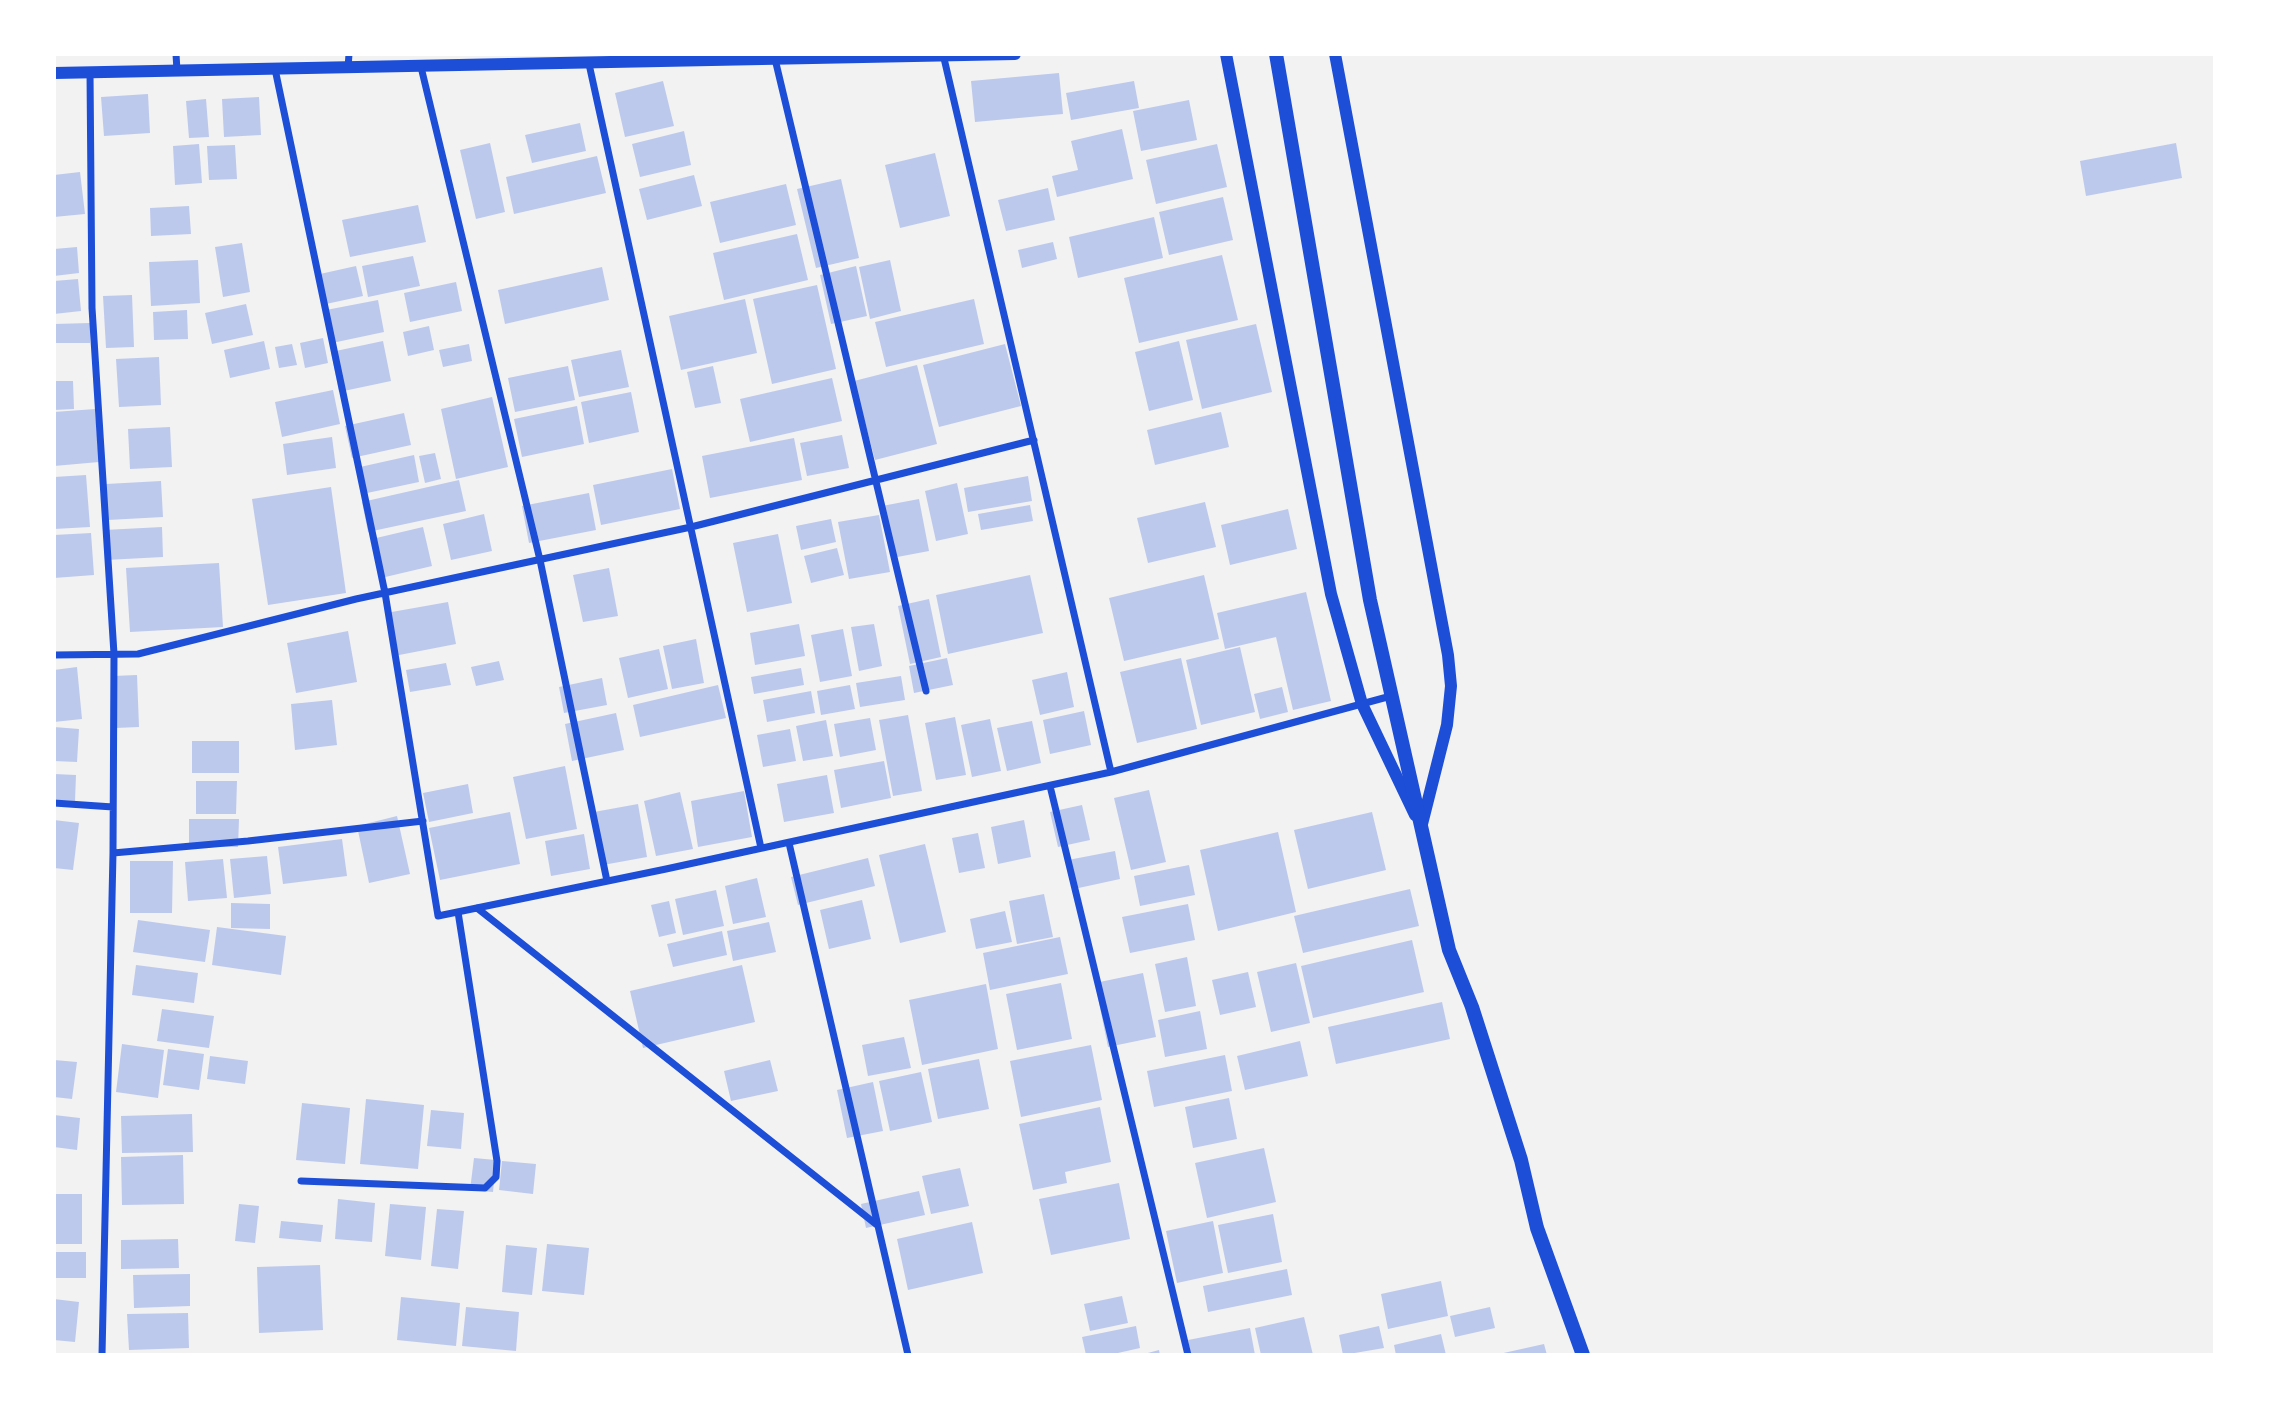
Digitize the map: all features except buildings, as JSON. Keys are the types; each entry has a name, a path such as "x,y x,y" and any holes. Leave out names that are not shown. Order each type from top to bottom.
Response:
{"main road":[{"path":"1276,54 1370,600 1421,828 1450,950 1472,1007 1521,1160 1537,1228 1583,1355"}],"street":[{"path":"176,54 177,71"},
{"path":"348,68 349,54"},
{"path":"54,73 421,67 514,60 589,64 729,57 775,60 1015,54"},
{"path":"1226,54 1331,594 1362,704 1421,828"},
{"path":"1335,54 1448,654 1451,686 1447,724 1421,828"},
{"path":"943,55 1111,772"},
{"path":"775,60 926,691"},
{"path":"589,64 761,848"},
{"path":"421,67 540,560 607,881"},
{"path":"275,69 385,593 438,916 1111,772 1391,696"},
{"path":"90,72 92,308 114,654 113,853 102,1355"},
{"path":"54,655 138,654 385,593 691,527 1034,440"},
{"path":"1050,786 1188,1355"},
{"path":"54,803 113,807"},
{"path":"113,853 422,821"},
{"path":"789,843 908,1355"},
{"path":"477,908 877,1225"},
{"path":"300,1181 485,1188 496,1177 497,1161 457,912"}]}
